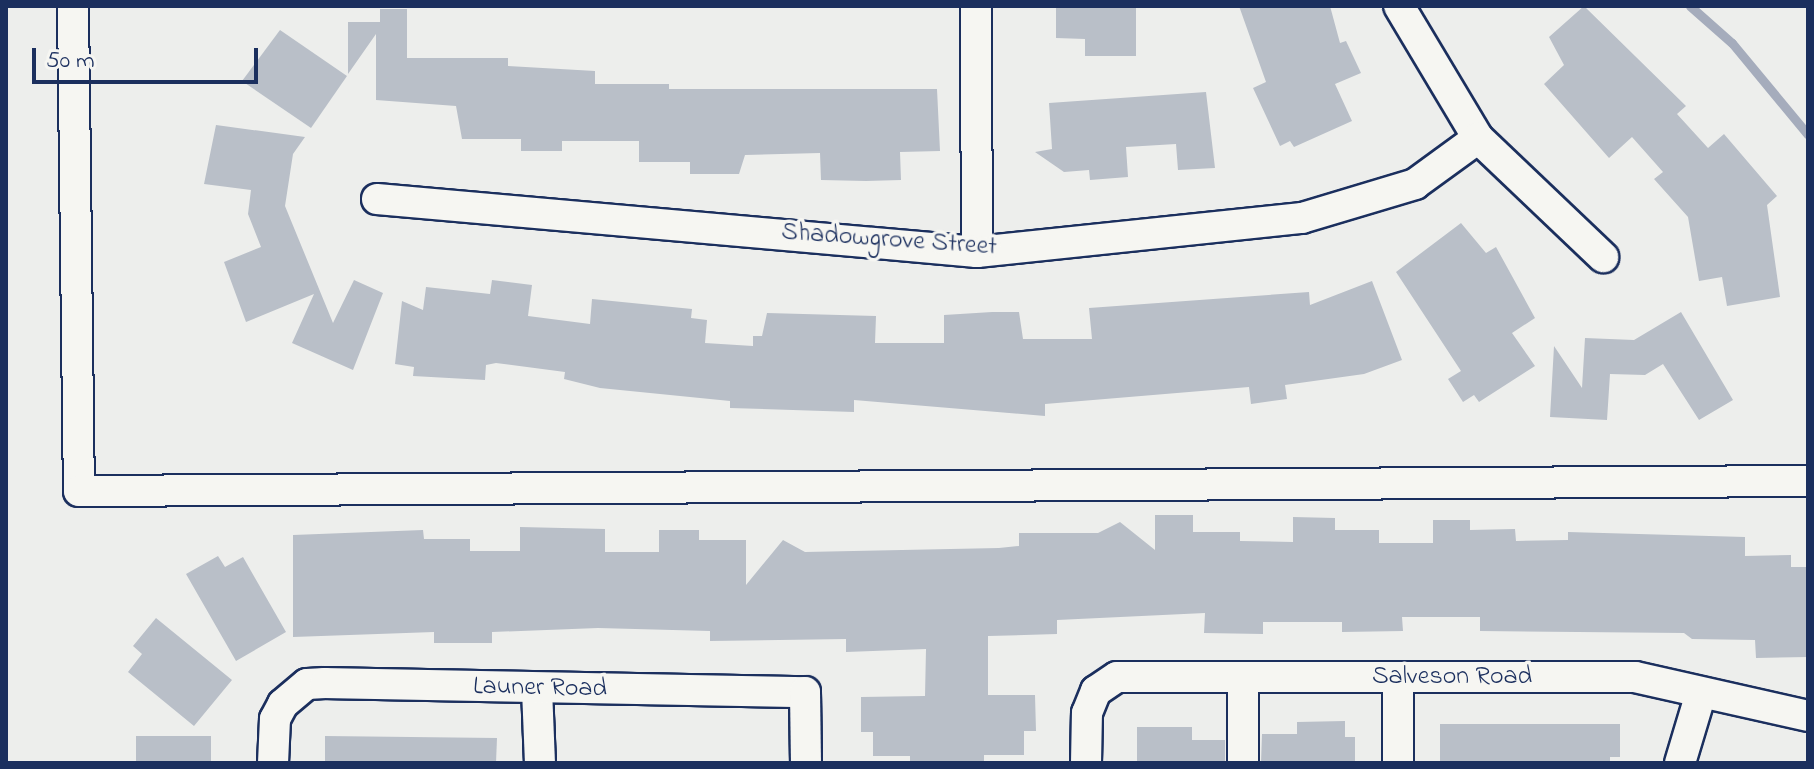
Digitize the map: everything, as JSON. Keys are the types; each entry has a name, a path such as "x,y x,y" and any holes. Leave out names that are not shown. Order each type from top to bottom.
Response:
{"street":[{"path":"73,6 79,491 1808,481"},
{"path":"976,6 977,252"},
{"path":"1399,6 1478,138 1603,257"},
{"name":"Shadowgrove Street","path":"377,199 977,252 1302,218 1415,184 1478,138"},
{"name":"Salveson Road","path":"1086,763 1083,734 1096,691 1117,677 1635,677 1808,716"},
{"path":"1398,678 1398,763"},
{"path":"1243,679 1243,763"},
{"name":"Launer Road","path":"273,763 275,719 283,704 316,684 805,692 806,763"},
{"path":"537,689 540,763"},
{"path":"1680,763 1701,693"}],"building":[{"path":"1056,6 1136,6 1136,56 1085,56 1085,39 1056,38"},
{"path":"1239,6 1330,6 1340,43 1346,41 1361,73 1335,84 1352,121 1294,147 1290,141 1280,146 1253,88 1266,82"},
{"path":"1584,6 1686,106 1677,114 1708,148 1724,134 1777,196 1767,205 1780,297 1727,306 1722,277 1699,281 1688,217 1654,179 1663,172 1632,137 1609,158 1544,84 1564,65 1549,37"},
{"path":"380,9 407,9 407,58 508,58 508,66 595,71 595,84 669,84 669,89 937,89 940,151 900,152 901,180 821,180 820,153 745,155 739,174 690,174 690,162 639,162 639,141 562,141 562,151 521,151 521,139 462,139 456,106 376,100 376,34 348,74 348,22 380,22"},
{"path":"280,30 347,76 311,128 242,81"},
{"path":"1206,92 1215,168 1178,170 1176,144 1126,147 1128,177 1090,180 1089,170 1064,172 1035,152 1052,149 1049,103"},
{"path":"216,125 305,137 293,154 285,206 333,323 354,280 383,293 353,370 292,343 314,294 246,322 224,262 261,247 248,214 251,190 204,184"},
{"path":"1461,223 1486,253 1496,247 1535,318 1512,333 1535,366 1479,402 1474,395 1463,402 1448,379 1461,371 1396,272"},
{"path":"492,280 532,285 528,316 590,324 592,299 692,309 691,318 707,320 705,343 753,346 753,336 762,336 767,313 876,316 875,343 944,343 944,315 992,312 1019,312 1023,339 1092,339 1089,308 1309,292 1310,305 1372,281 1402,360 1364,374 1285,385 1287,399 1251,404 1249,387 1045,404 1045,416 854,400 854,412 730,408 730,401 600,388 564,379 565,372 496,363 486,365 485,380 413,376 414,367 395,364 402,301 423,310 426,287 490,294"},
{"path":"1681,312 1733,400 1699,420 1663,364 1645,375 1610,374 1607,420 1550,417 1554,346 1582,388 1585,338 1634,340"},
{"path":"1155,515 1193,515 1193,532 1240,532 1240,541 1293,542 1293,517 1335,518 1335,530 1379,530 1379,543 1433,543 1433,520 1470,520 1470,530 1515,529 1516,541 1568,540 1568,532 1745,537 1745,556 1791,555 1791,567 1808,567 1808,657 1756,658 1755,640 1692,639 1684,633 1480,631 1480,617 1402,617 1403,631 1342,632 1342,622 1263,622 1263,634 1204,633 1205,613 1057,620 1057,634 988,636 988,695 1035,695 1036,731 1024,731 1024,755 984,755 984,763 910,763 910,756 873,756 873,732 861,732 861,697 925,696 926,649 846,652 846,639 710,641 710,631 598,628 492,632 492,643 434,643 434,632 293,637 293,535 423,530 424,539 470,539 470,551 520,551 520,527 605,529 605,552 659,552 659,530 699,530 699,540 746,540 746,585 783,540 805,552 999,548 1019,546 1019,533 1098,533 1120,522 1155,550"},
{"path":"218,556 225,567 243,557 286,632 236,661 186,574"},
{"path":"156,618 232,680 194,726 128,672 142,654 133,646"},
{"path":"1345,721 1345,737 1355,737 1355,763 1261,763 1262,734 1297,734 1297,722"},
{"path":"1440,724 1620,724 1620,757 1610,757 1610,763 1440,762"},
{"path":"1137,727 1192,727 1192,740 1225,740 1225,763 1137,763"},
{"path":"136,736 211,736 211,763 136,763"},
{"path":"325,736 497,738 496,763 325,763"}],"waterway":[{"path":"1690,6 1732,43 1808,135"}]}
